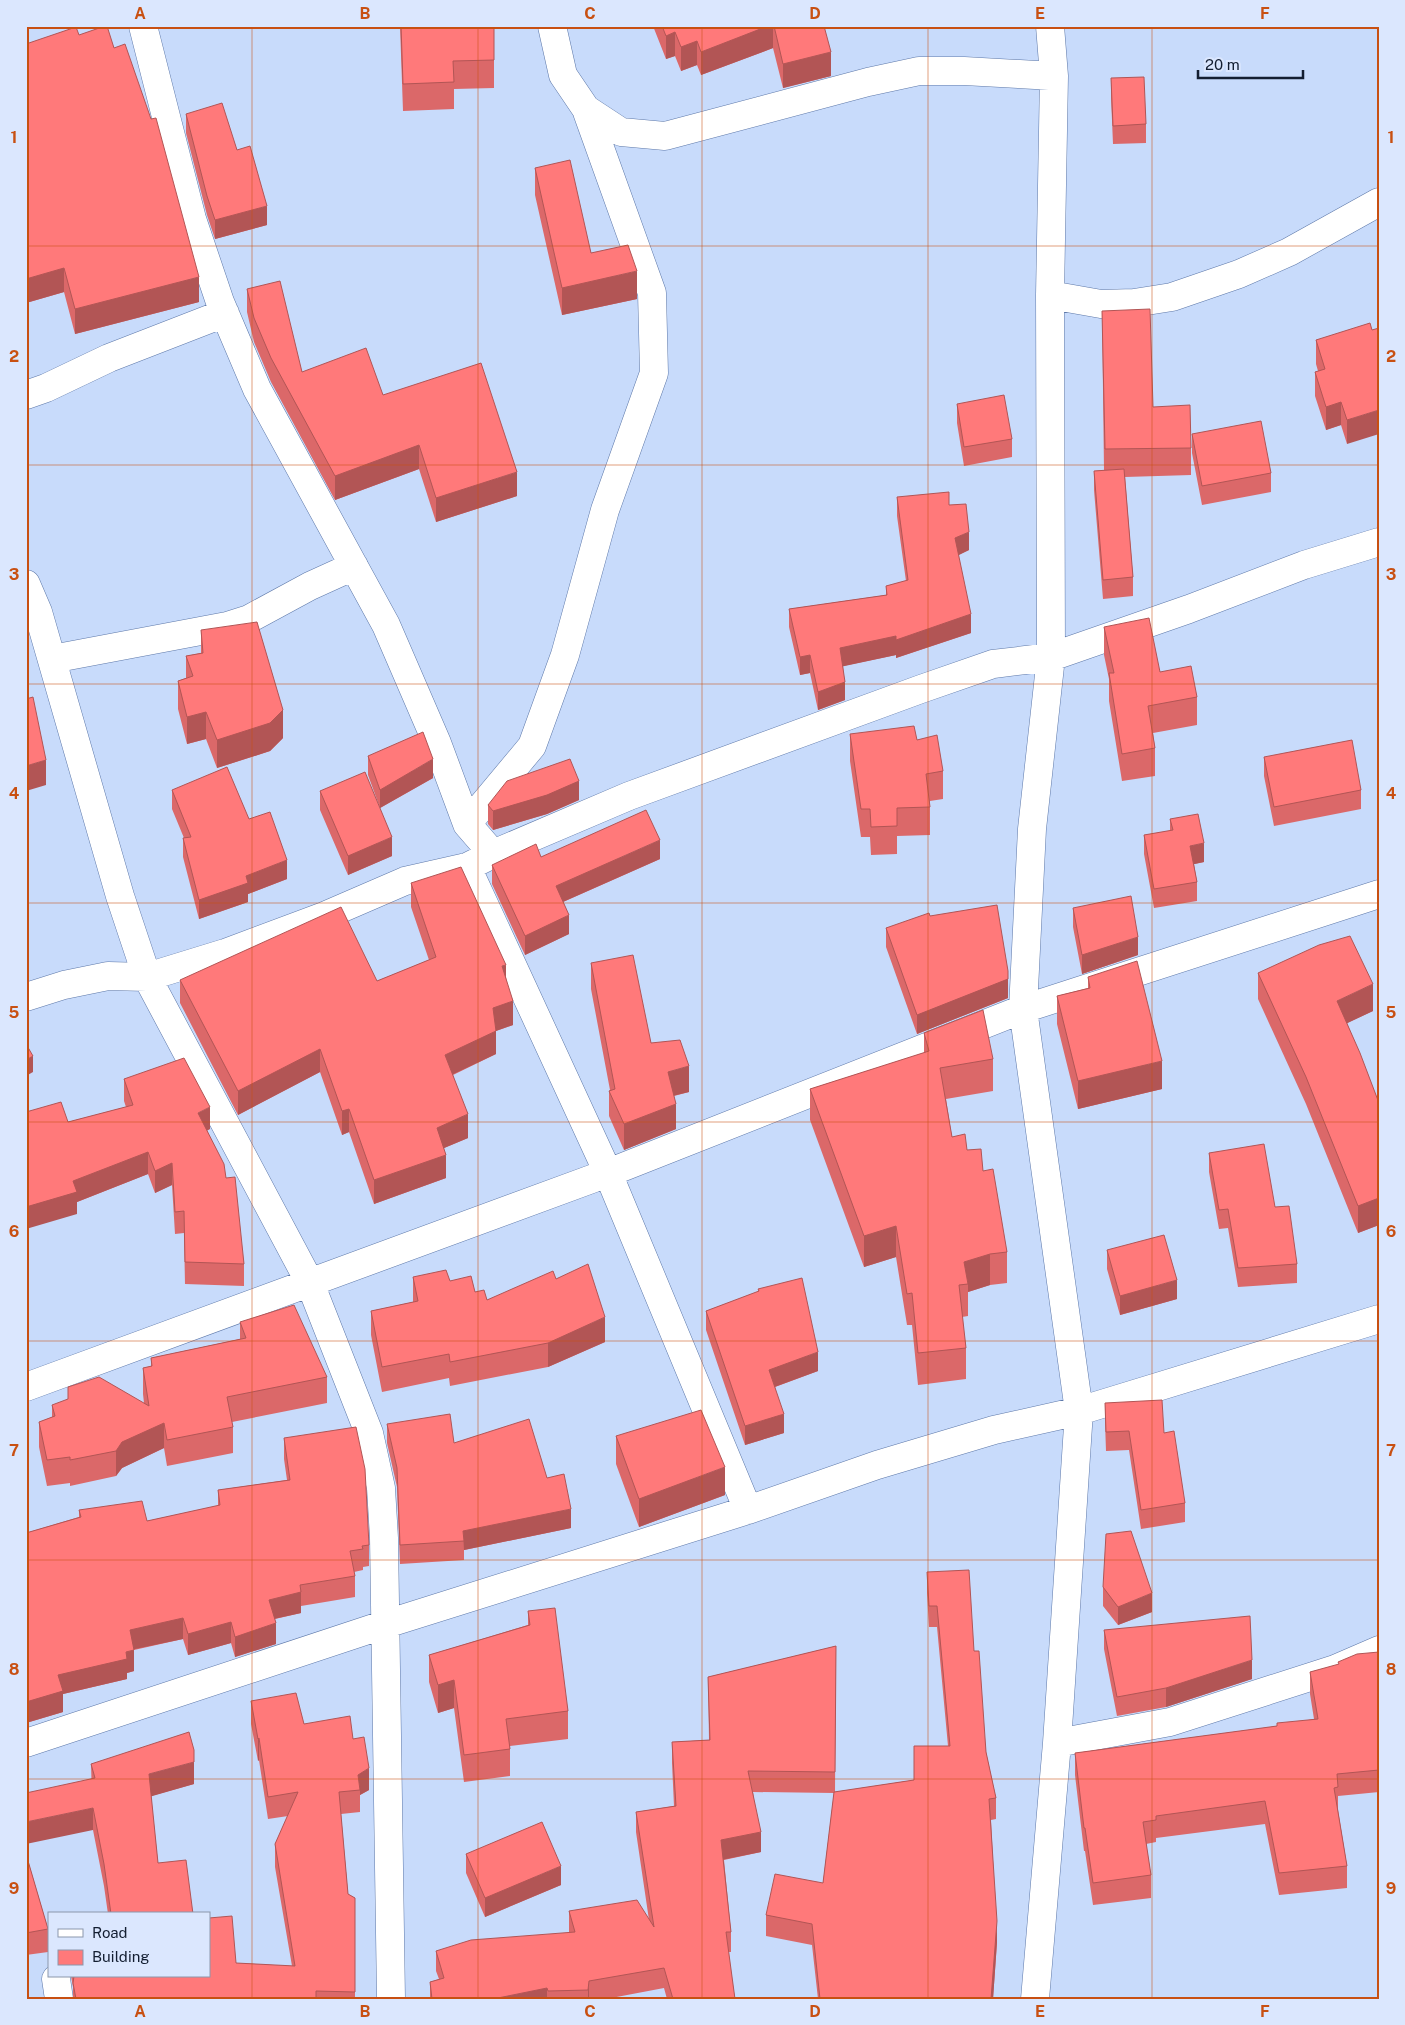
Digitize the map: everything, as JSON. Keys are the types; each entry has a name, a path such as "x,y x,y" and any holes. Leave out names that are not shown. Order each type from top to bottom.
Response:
{"street":[{"path":"143,26 192,219 225,313 257,389 386,625 438,743 467,824 493,854"},
{"path":"467,824 532,746 565,656 605,510 654,373 652,293 586,109 563,75 552,26"},
{"path":"1035,1999 1057,1743 1078,1411 1023,1009 1032,829 1051,657 1050,295 1054,76 1050,26"},
{"path":"586,109 620,132 665,136 868,82 919,72 964,71 1054,76"},
{"path":"1050,295 1101,304 1134,303 1172,297 1239,274 1289,252 1379,202"},
{"path":"26,395 46,388 109,358 225,313"},
{"path":"26,997 64,985 108,976 147,978 225,953 324,916 405,881 467,867 629,796 939,683 993,664 1051,657 1189,609 1304,565 1379,542"},
{"path":"52,659 227,626 249,618 354,566"},
{"path":"26,584 38,612 120,896 147,978 310,1282 369,1433 379,1479 384,1538 391,1999"},
{"path":"467,867 608,1173 748,1510"},
{"path":"26,1387 608,1173 1023,1009 1379,894"},
{"path":"26,1743 386,1624 748,1510 878,1465 994,1430 1078,1411 1379,1319"},
{"path":"1057,1743 1170,1722 1335,1669 1379,1650"}],"building":[{"path":"107,26 114,48 125,44 151,119 156,118 199,277 75,309 64,268 26,279 26,44 76,27 79,35"},
{"path":"401,26 494,26 494,60 453,61 454,82 403,84"},
{"path":"662,26 768,26 701,52 697,41 681,47 675,32 666,36"},
{"path":"774,26 824,26 831,52 783,64"},
{"path":"1144,77 1146,124 1113,126 1111,78"},
{"path":"222,103 237,150 250,146 267,206 215,220 186,114"},
{"path":"570,160 591,253 628,245 637,271 562,288 535,168"},
{"path":"280,281 302,372 366,348 383,395 481,363 517,472 436,498 419,445 335,476 271,358 254,318 247,289"},
{"path":"1150,309 1153,407 1190,405 1191,448 1105,449 1102,311"},
{"path":"1370,323 1372,330 1379,328 1379,410 1347,420 1341,402 1326,407 1315,372 1325,369 1316,340"},
{"path":"1004,395 1012,439 964,447 957,404"},
{"path":"1261,421 1271,473 1202,486 1192,434"},
{"path":"1124,469 1133,577 1103,580 1094,471"},
{"path":"949,492 949,505 966,504 969,532 955,538 971,614 896,640 896,636 840,648 845,682 818,692 810,655 800,657 789,609 887,595 886,586 908,580 897,497"},
{"path":"1149,618 1160,672 1191,666 1197,697 1148,706 1155,748 1122,754 1109,673 1114,673 1104,627"},
{"path":"257,622 283,710 270,723 217,740 206,712 187,717 178,681 193,676 186,656 203,653 201,630"},
{"path":"33,697 46,760 26,766 26,699"},
{"path":"914,726 917,740 937,735 943,771 926,774 930,807 897,808 897,826 871,827 870,809 861,809 850,734"},
{"path":"423,732 433,759 380,790 368,756"},
{"path":"1352,740 1361,790 1274,807 1264,757"},
{"path":"570,759 579,781 547,795 493,811 488,805 507,781"},
{"path":"227,767 249,819 270,812 287,860 246,876 248,883 199,900 183,838 191,837 172,790"},
{"path":"365,772 392,837 348,856 320,791"},
{"path":"646,810 660,840 556,886 569,915 525,936 492,865 536,844 541,857"},
{"path":"1198,814 1204,843 1190,846 1197,882 1154,889 1144,835 1173,830 1170,819"},
{"path":"461,867 506,965 502,966 513,1001 493,1008 496,1031 445,1055 468,1114 437,1128 446,1155 374,1180 349,1109 342,1111 320,1049 238,1091 180,980 341,907 377,981 436,957 411,883"},
{"path":"1131,896 1138,937 1082,955 1073,908"},
{"path":"997,905 1008,979 917,1015 886,928 929,913 930,916"},
{"path":"1350,936 1373,984 1337,1001 1379,1103 1379,1198 1358,1206 1306,1077 1258,973 1319,945"},
{"path":"633,955 651,1043 680,1040 689,1066 668,1072 676,1104 624,1124 609,1091 615,1089 591,963"},
{"path":"1137,961 1162,1061 1078,1081 1057,996 1090,988 1088,977"},
{"path":"983,1010 993,1059 940,1068 952,1137 965,1134 967,1150 981,1149 983,1171 993,1169 1007,1252 990,1254 964,1262 968,1284 959,1285 966,1348 918,1353 912,1293 907,1294 896,1226 864,1236 810,1089 929,1051 924,1033"},
{"path":"26,1044 33,1056 26,1060"},
{"path":"184,1058 210,1107 198,1113 224,1164 226,1178 235,1177 244,1264 185,1262 184,1211 175,1212 172,1163 155,1171 148,1152 73,1181 77,1192 26,1207 26,1112 61,1102 68,1122 133,1105 124,1079"},
{"path":"1264,1144 1275,1207 1289,1206 1297,1264 1238,1268 1228,1209 1219,1210 1209,1153"},
{"path":"1164,1235 1177,1280 1120,1296 1107,1250"},
{"path":"588,1264 605,1317 548,1343 450,1362 449,1354 382,1367 371,1311 418,1301 413,1277 446,1270 450,1281 471,1276 475,1292 484,1290 487,1300 553,1271 556,1279"},
{"path":"802,1278 818,1352 769,1370 784,1414 745,1426 706,1311 759,1291 758,1289"},
{"path":"294,1305 327,1377 227,1397 233,1427 167,1440 164,1423 122,1442 116,1451 70,1460 70,1457 47,1460 39,1422 55,1416 52,1405 68,1399 68,1387 99,1377 149,1406 143,1368 152,1366 151,1358 246,1338 240,1322"},
{"path":"1162,1400 1164,1433 1174,1431 1185,1503 1141,1510 1129,1431 1106,1432 1105,1403"},
{"path":"701,1410 725,1467 639,1499 616,1436"},
{"path":"450,1414 454,1443 529,1419 547,1478 564,1474 571,1509 463,1531 464,1541 400,1545 397,1468 387,1424"},
{"path":"356,1427 365,1469 369,1545 362,1546 363,1549 350,1551 355,1576 300,1585 301,1592 269,1600 276,1623 235,1637 231,1622 188,1634 183,1618 130,1630 134,1650 126,1652 127,1659 58,1675 63,1691 26,1702 26,1533 81,1517 79,1510 142,1501 147,1521 220,1505 218,1490 290,1480 284,1438"},
{"path":"1131,1531 1152,1593 1118,1607 1103,1587 1106,1534"},
{"path":"969,1570 974,1651 979,1651 986,1752 996,1798 989,1799 997,1921 991,1999 820,1999 812,1924 766,1915 775,1874 823,1883 834,1792 914,1780 914,1746 950,1746 937,1606 929,1606 927,1572"},
{"path":"555,1608 568,1711 506,1719 510,1749 464,1755 454,1680 438,1685 429,1655 530,1625 528,1611"},
{"path":"1250,1616 1252,1660 1166,1688 1117,1697 1104,1630"},
{"path":"836,1646 835,1772 748,1771 761,1832 721,1840 731,1932 726,1932 735,1999 673,1999 664,1968 589,1981 588,1990 548,1991 547,1988 493,1999 432,1999 430,1982 444,1978 436,1951 471,1940 575,1932 569,1911 637,1900 654,1927 636,1812 676,1806 672,1742 710,1740 708,1677"},
{"path":"1379,1652 1379,1770 1337,1774 1338,1787 1334,1788 1347,1866 1279,1873 1265,1801 1156,1816 1156,1820 1143,1822 1151,1875 1093,1883 1075,1753 1277,1726 1277,1723 1318,1719 1310,1672 1339,1664 1338,1662 1357,1654"},
{"path":"296,1693 304,1724 350,1716 353,1739 364,1737 369,1768 358,1775 360,1790 339,1792 348,1894 355,1898 355,1992 316,1991 316,1999 76,1999 74,1978 210,1978 210,1918 232,1916 236,1963 295,1966 275,1844 298,1792 268,1797 251,1701"},
{"path":"189,1732 194,1750 194,1762 149,1774 158,1863 186,1860 193,1912 111,1912 93,1808 26,1822 26,1793 95,1778 91,1764"},
{"path":"542,1822 561,1866 485,1898 466,1854"},
{"path":"26,1854 48,1929 26,1933"}]}
